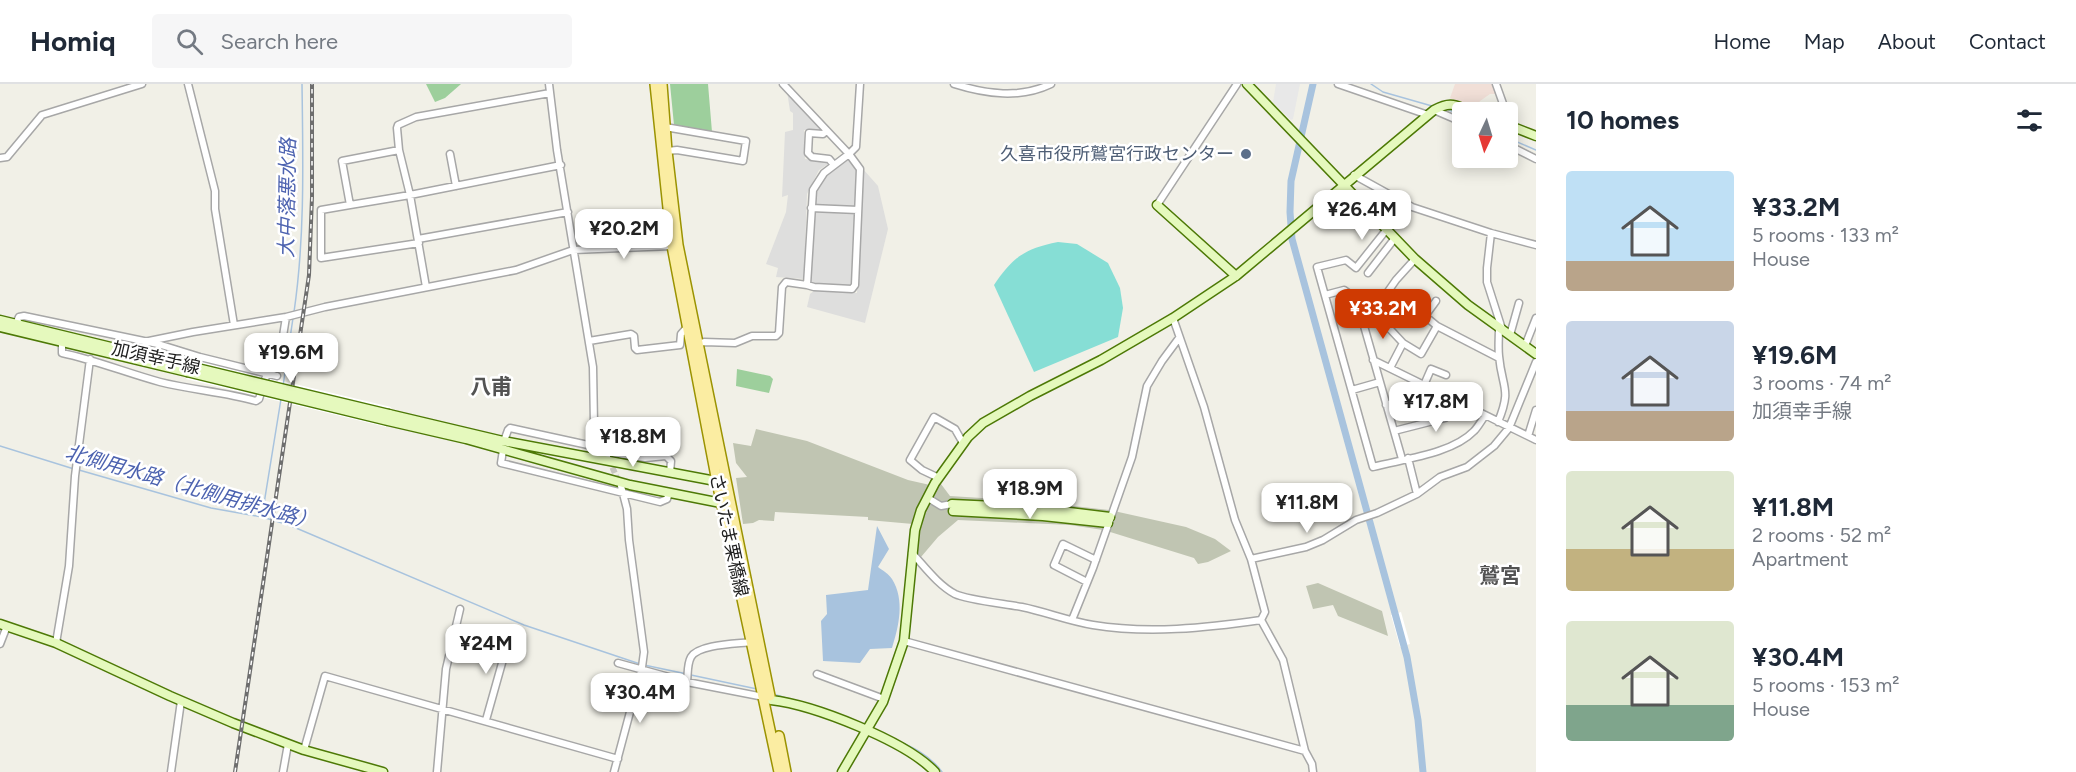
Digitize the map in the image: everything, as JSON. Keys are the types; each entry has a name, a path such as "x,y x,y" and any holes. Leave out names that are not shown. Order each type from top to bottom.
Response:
{"main road":[{"name":"さいたま栗橋線","path":"655,84 672,246 767,694 786,772"},
{"name":"さいたま栗橋線","path":"662,84 678,245 690,324 698,344 722,482"},
{"path":"1248,84 1415,259 1468,305 1536,354"},
{"path":"842,772 884,699 904,641 912,553 921,510 963,443 983,423 1101,360 1173,318 1236,276 1431,112 1446,103 1452,104"},
{"path":"1518,129 1536,136"},
{"path":"1158,205 1236,276"},
{"name":"加須幸手線","path":"0,320 188,369 389,417 487,437 503,445"},
{"name":"加須幸手線","path":"0,327 188,369"},
{"name":"加須幸手線","path":"389,417 466,439 503,445"},
{"path":"503,445 722,482"},
{"path":"503,445 630,485 727,505"},
{"name":"さいたま栗橋線","path":"727,505 752,642 767,694 780,772"},
{"path":"953,507 1037,508 1109,520"},
{"path":"4,625 56,643 181,701 288,744 383,772"},
{"path":"767,694 867,728 912,752 935,772"}],"street":[{"path":"0,158 8,157 42,115 142,84"},
{"path":"188,84 214,191 234,325"},
{"path":"549,84 593,367 594,425 607,454 649,458 666,456 671,461 670,473"},
{"path":"698,344 704,342 735,343 752,336 776,336 779,333 782,287 786,282 814,287 852,289 855,285 860,169 849,154 783,84"},
{"path":"807,285 813,190 824,173 856,147 860,84"},
{"path":"954,84 1007,95 1051,84"},
{"path":"1158,205 1237,84"},
{"path":"1338,84 1452,119"},
{"path":"1496,84 1503,102"},
{"path":"426,287 410,195 399,150 398,125 416,117 550,93"},
{"path":"665,127 746,141 743,161 677,150 667,151"},
{"path":"826,131 823,134 809,133 808,153 812,157 829,159 834,165"},
{"path":"350,205 342,161 399,150"},
{"path":"1518,150 1536,159"},
{"path":"450,154 456,186"},
{"path":"561,165 321,210 321,258 568,212"},
{"path":"1354,175 1412,207 1536,245"},
{"path":"812,208 858,210"},
{"path":"1387,230 1356,268 1346,260 1317,267 1373,467 1457,444 1474,431 1485,416"},
{"path":"1491,233 1487,282 1500,328 1499,358 1506,386 1506,402 1498,422"},
{"path":"1368,273 1395,238"},
{"path":"144,342 285,317 325,307 516,270 573,250 672,246"},
{"path":"1415,259 1364,326 1394,431 1417,494"},
{"path":"1324,295 1344,290 1374,312 1403,343 1421,354 1437,326"},
{"path":"1436,301 1425,316 1437,326 1499,358"},
{"path":"1510,335 1519,303"},
{"path":"16,324 19,317 24,315 144,342 277,376"},
{"path":"62,342 62,353 90,359 190,389 231,394 256,401 259,399 267,373 278,368 285,317"},
{"path":"1173,318 1204,410 1234,520 1251,559 1265,612 1261,620"},
{"path":"1526,346 1536,318"},
{"path":"588,341 633,334 637,350 680,345 681,334 690,324"},
{"path":"1072,620 1088,582 1132,457 1147,386 1179,338"},
{"path":"1390,368 1403,343"},
{"path":"56,643 69,566 75,476 90,359"},
{"path":"1373,360 1536,440"},
{"path":"1251,559 1300,550 1323,540 1363,517 1377,513 1417,494 1440,477 1467,467 1494,446 1509,428 1536,362"},
{"path":"1424,385 1431,369 1446,375"},
{"path":"1352,390 1380,382"},
{"path":"1386,405 1439,393"},
{"path":"1394,431 1445,418 1460,403"},
{"path":"1528,436 1536,410"},
{"path":"939,478 922,470 910,460 933,417 955,429 963,443"},
{"path":"601,442 588,445 510,428 503,445 501,463 622,489 660,502 667,500 669,493"},
{"path":"614,772 642,666 640,614 622,489"},
{"path":"928,498 941,506 953,507"},
{"path":"1088,582 1054,565 1063,544 1096,560"},
{"path":"912,553 947,589 958,596 1035,610 1108,627 1216,627 1261,620"},
{"path":"437,772 446,669 460,609"},
{"path":"1261,620 1283,660 1305,752 1314,772"},
{"path":"0,644 4,625"},
{"path":"486,720 511,631"},
{"path":"904,641 1305,752"},
{"path":"687,682 688,665 691,657 697,652 714,646 752,642"},
{"path":"618,663 642,666 687,682 767,694"},
{"path":"817,674 884,699"},
{"path":"304,750 325,676 618,759"},
{"path":"171,772 181,701"},
{"path":"283,772 288,744"}],"shaded area":[{"path":"1276,84 1300,84 1291,120 1273,102"},
{"path":"1455,84 1493,84 1496,94 1490,94 1480,102 1459,102 1450,98"},
{"path":"787,91 821,130 804,130 805,159 826,161 828,164 819,170 807,194 804,279 776,277 778,268 766,264 786,212 788,195 782,197 785,132 793,130 793,113 790,111"},
{"path":"845,159 850,160 857,169 856,206 814,204 815,191 825,174"},
{"path":"863,169 878,186 888,229 865,323 807,307 810,294 815,290 857,293"},
{"path":"813,212 855,213 852,282 849,285 812,284 809,281"},
{"path":"1058,242 1077,244 1108,263 1120,288 1123,308 1118,337 1034,372 994,285 1007,267 1020,256 1036,248"},
{"path":"756,429 807,441 908,480 930,485 913,524 868,520 868,517 775,512 774,521 759,520 743,524 736,478 747,477 736,463 733,443 751,446"},
{"path":"941,484 950,496 1029,501 1109,510 1103,530 1070,525 958,520 938,537 921,557 916,552 919,528 936,486"},
{"path":"1114,511 1186,527 1215,539 1231,551 1208,562 1198,564 1194,558 1107,531"},
{"path":"877,526 889,549 878,567 892,579 900,604 899,622 892,648 870,649 860,663 823,661 821,621 827,614 826,595 868,590"},
{"path":"1318,583 1382,611 1388,636 1338,616 1333,605 1313,609 1306,586"}],"green space":[{"path":"426,84 461,84 445,98 435,102"},
{"path":"670,84 708,84 712,132 674,125"},
{"path":"737,369 770,376 773,379 769,393 736,386"},
{"path":"652,435 674,436 671,450 656,450"}],"pier":[{"path":"190,359 391,407 386,427 186,379"},
{"path":"1401,612 1410,644 1400,647 1391,615"}],"waterway":[{"name":"大中落悪水路","path":"294,312 302,227 302,84"},
{"path":"1313,84 1291,181 1292,239 1407,657 1418,720 1423,772"},
{"path":"1371,84 1383,92 1432,106"},
{"path":"1447,109 1452,111"},
{"path":"1518,142 1536,150"},
{"name":"大中落悪水路","path":"283,386 293,318"},
{"name":"大中落悪水路","path":"262,516 281,399"},
{"name":"北側用水路（北側用排水路）","path":"0,446 74,469"},
{"name":"北側用水路（北側用排水路）","path":"79,470 211,508 262,517 289,525 524,625 640,664"},
{"name":"北側用水路（北側用排水路）","path":"644,665 687,674"},
{"name":"北側用水路（北側用排水路）","path":"691,675 757,689"},
{"name":"北側用水路（北側用排水路）","path":"773,694 803,703"},
{"name":"北側用水路（北側用排水路）","path":"894,739 926,756 942,772"}],"tunnel":[{"path":"609,459 619,483"}],"railway":[{"path":"235,772 309,275 312,84"}],"place":[{"name":"久喜市役所鷲宮行政センター","path":"1246,154"}],"district":[{"name":"八甫","path":"491,386"},
{"name":"鷲宮","path":"1500,575"}]}
